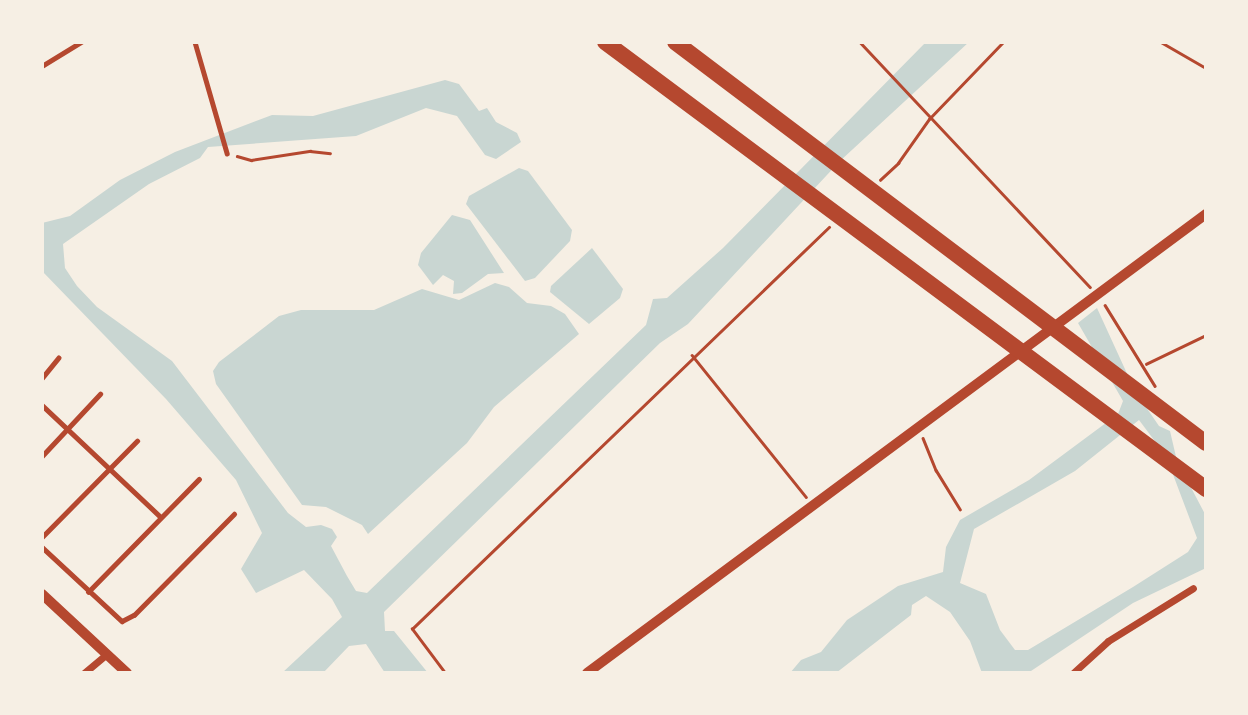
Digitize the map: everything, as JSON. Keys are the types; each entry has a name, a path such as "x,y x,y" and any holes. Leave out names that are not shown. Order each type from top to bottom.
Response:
{"highway":[{"path":"605,42 1206,489"},
{"path":"675,42 1206,443"}],"street":[{"path":"587,673 1206,214"},
{"path":"1073,673 1108,641 1193,588"},
{"path":"42,594 127,673"},
{"path":"84,673 107,654"}],"lane":[{"path":"42,66 81,42"},
{"path":"195,42 227,153"},
{"path":"42,379 58,358"},
{"path":"42,456 100,394"},
{"path":"42,405 161,517"},
{"path":"42,537 137,441"},
{"path":"88,592 199,479"},
{"path":"42,547 122,621 134,615 234,514"}],"path":[{"path":"860,42 1098,295"},
{"path":"878,181 898,163 929,118 1003,42"},
{"path":"1161,42 1206,68"},
{"path":"227,153 251,160 310,150 330,153"},
{"path":"445,673 412,629 692,355 839,218"},
{"path":"1146,364 1206,335"},
{"path":"692,355 813,505"},
{"path":"917,428 960,509"}],"shaded area":[{"path":"926,42 969,42 840,161 688,324 660,343 384,612 385,631 394,631 428,673 385,673 366,644 349,646 323,673 282,673 342,617 332,599 304,570 256,593 241,569 262,533 236,480 166,399 42,271 42,223 70,216 120,180 175,152 272,115 313,116 445,80 459,84 479,111 487,108 496,122 517,133 521,142 496,159 485,155 457,116 426,108 356,136 208,147 200,158 149,184 63,244 65,268 77,286 97,307 172,361 288,513 306,527 321,525 332,529 337,537 331,546 347,576 356,591 367,593 646,325 653,299 667,298 723,248"},
{"path":"519,168 528,171 572,230 570,241 535,278 525,281 466,204 469,196"},
{"path":"452,215 470,220 504,273 488,274 462,293 453,294 454,281 443,275 433,285 418,265 421,253"},
{"path":"592,248 623,289 620,298 589,324 550,292 551,286"},
{"path":"495,283 509,287 527,303 551,306 565,314 579,334 494,407 467,443 368,534 362,525 326,507 302,505 216,384 213,371 219,362 279,316 301,310 374,310 422,289 459,300"},
{"path":"1097,308 1135,391 1159,426 1170,431 1177,461 1206,516 1206,568 1133,603 1028,673 982,673 970,641 950,612 926,596 912,605 911,615 836,673 790,673 801,660 821,652 847,620 898,586 943,572 946,547 960,520 1029,480 1118,414 1123,401 1078,323","holes":["1139,420 1166,456 1197,538 1188,552 1028,650 1015,650 1000,630 986,594 960,583 974,529 1075,471"]}]}
